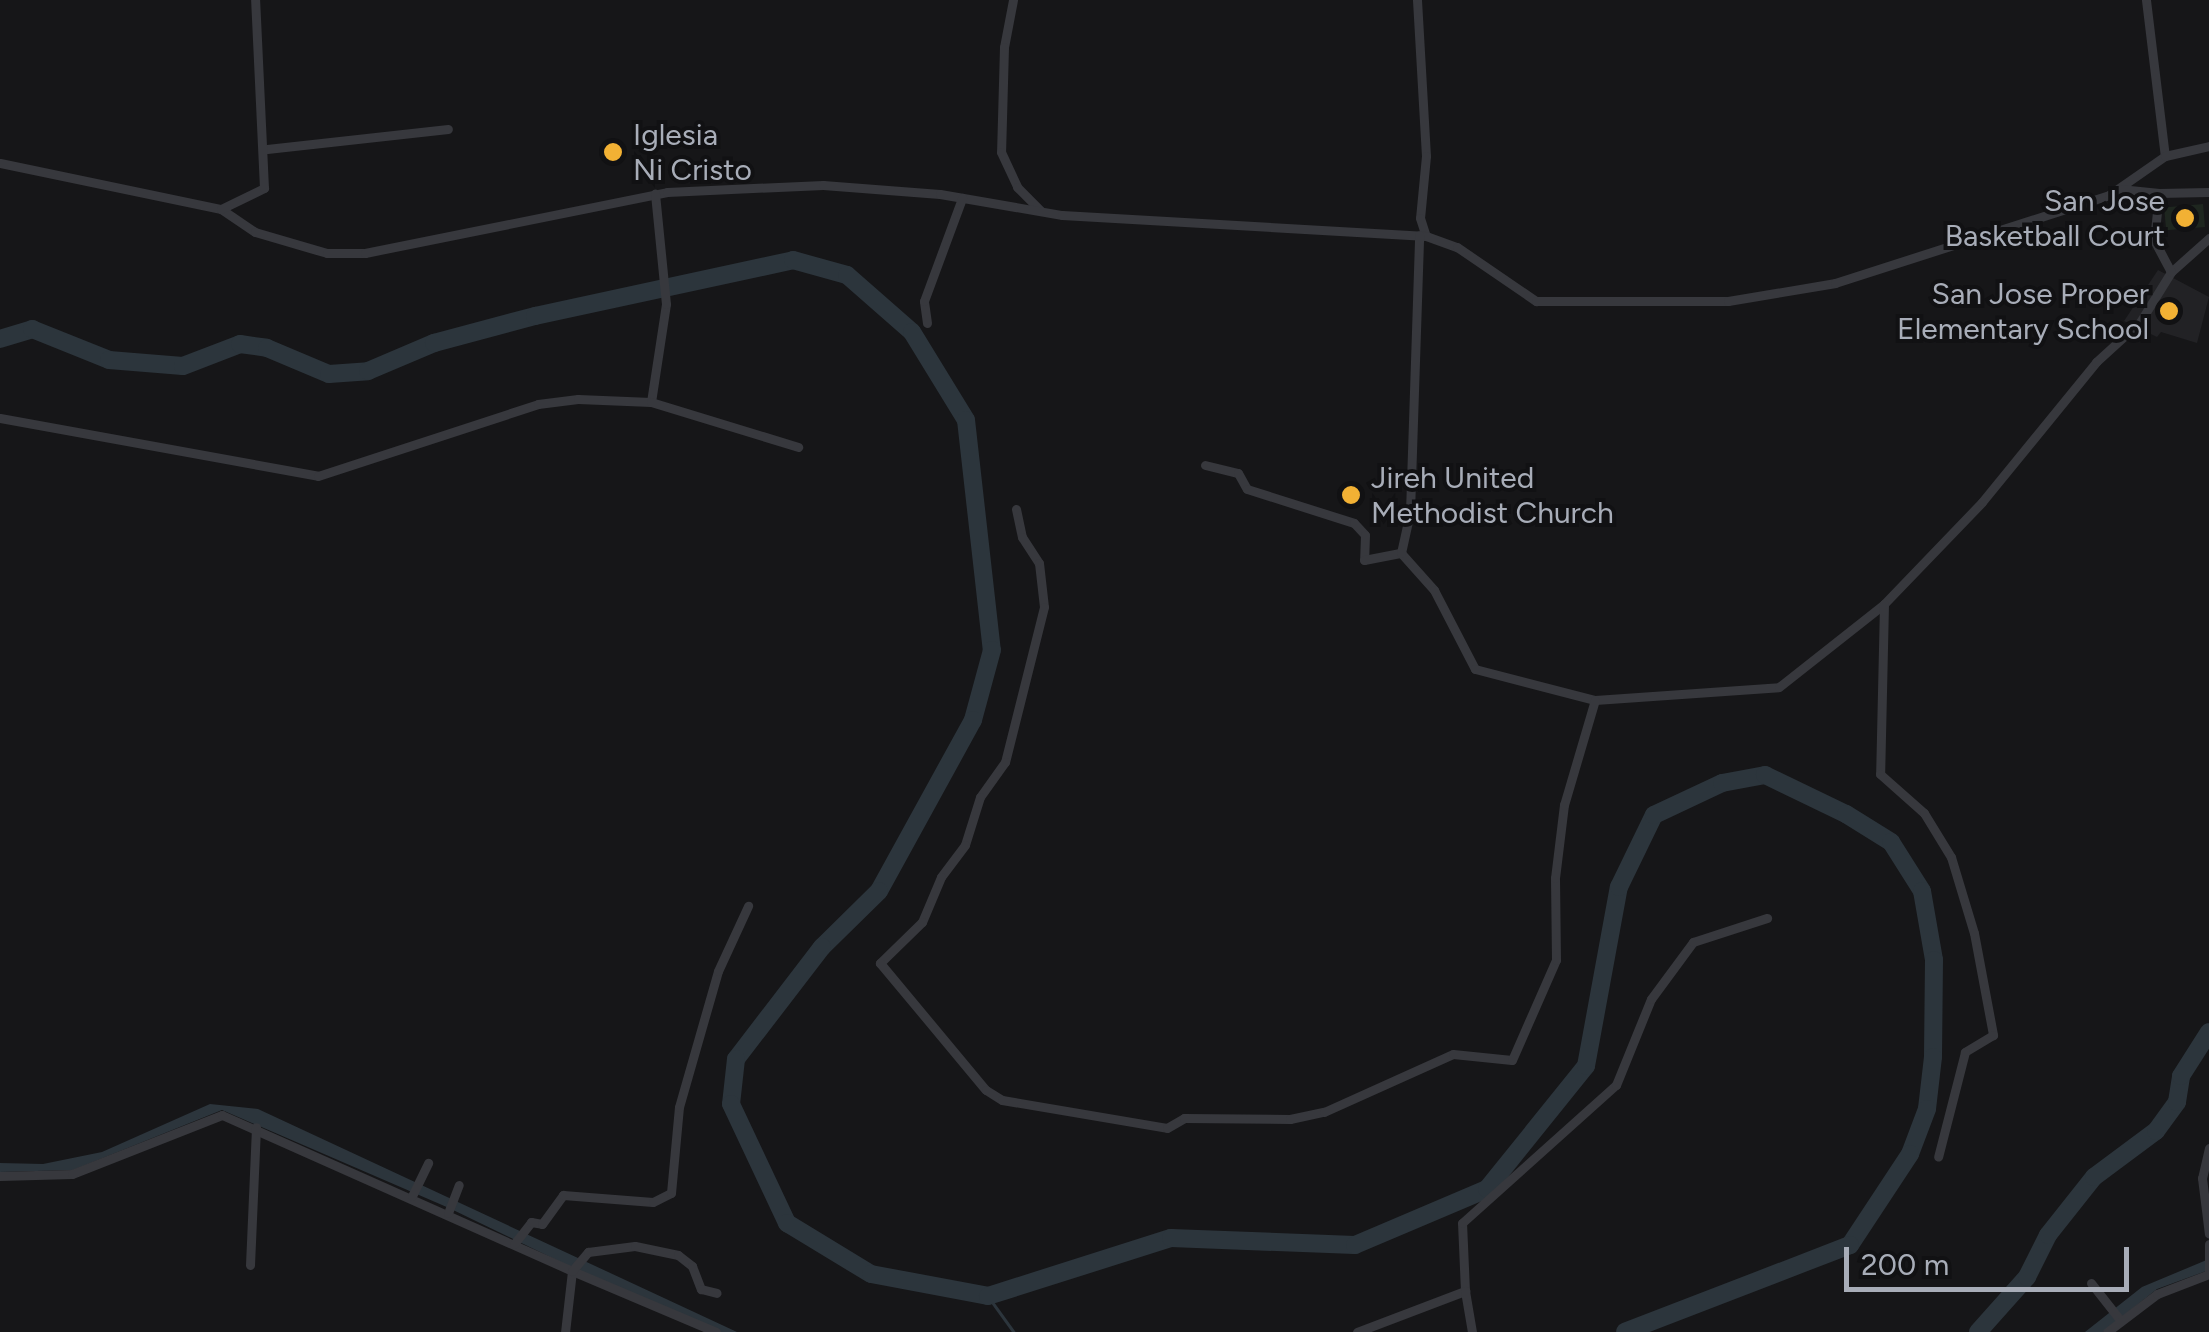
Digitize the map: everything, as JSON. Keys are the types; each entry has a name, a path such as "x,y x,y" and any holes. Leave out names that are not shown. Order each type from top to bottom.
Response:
{"street":[{"path":"221,209 264,188 266,149 255,0"},
{"path":"1014,0 1004,47 1001,152 1017,187 1042,212"},
{"path":"1401,553 1410,512 1420,218 1426,156 1418,0"},
{"path":"2146,0 2165,156"},
{"path":"266,149 448,129"},
{"path":"0,163 221,209 240,225 294,246 364,253 655,194 733,184 823,184 962,198 1042,212 1422,236 1457,247 1536,302 1728,301 1834,283 2122,189 2165,156 2209,146"},
{"path":"2122,189 2209,192"},
{"path":"2159,192 2154,240 2171,272"},
{"path":"650,402 666,304 655,194"},
{"path":"926,323 924,301 962,198"},
{"path":"1401,553 1434,590 1469,666 1595,700 1779,686 1884,604 1982,502 2096,362 2140,322 2171,272 2209,238"},
{"path":"0,418 318,476 538,404 650,402 798,446"},
{"path":"1206,465 1238,473 1247,489 1354,523 1365,536 1364,560 1401,553"},
{"path":"1016,509 1022,537 1039,563 1044,607 1010,746 922,922 880,963 986,1090 1002,1100 1167,1128 1184,1118 1290,1119 1324,1112 1453,1054 1512,1060 1556,960 1555,878 1564,805 1595,700"},
{"path":"1884,604 1880,774 1924,814 1950,857 1974,933 1993,1035 1965,1052 1938,1158"},
{"path":"517,1239 531,1222 542,1224 563,1195 653,1202 672,1193 679,1107 718,972 748,906"},
{"path":"1472,1332 1462,1223 1616,1086 1651,999 1693,942 1767,918"},
{"path":"0,1176 72,1174 210,1116 256,1127 414,1191 716,1332"},
{"path":"250,1265 256,1127"},
{"path":"2209,1148 2202,1178 2209,1234"},
{"path":"414,1191 428,1163"},
{"path":"450,1207 459,1185"},
{"path":"2098,1321 2106,1331 2142,1297 2160,1286 2208,1269 2209,1244"},
{"path":"566,1332 576,1266 588,1252 624,1248 678,1255 692,1266 701,1289 718,1293"},
{"path":"2091,1283 2120,1320"},
{"path":"1357,1332 1466,1291"}],"shaded area":[{"name":"San Jose Basketball Court","path":"2203,204 2205,227 2166,230 2164,207"},
{"name":"San Jose Proper Elementary School","path":"2158,270 2209,297 2197,343 2161,332 2157,337 2124,321"},
{"path":"210,1104 258,1109 737,1332 705,1332 449,1208 222,1110 73,1170 0,1172 0,1163 43,1164 102,1152"},
{"path":"2209,1259 2209,1270 2157,1289 2103,1332 2085,1332 2142,1287"}],"waterway":[{"path":"0,339 32,329 109,360 183,366 240,344 267,348 329,374 368,371 434,343 535,316 793,260 847,275 912,332 966,420 992,650 973,720 879,891 822,947 736,1059 731,1104 787,1223 871,1274 988,1296 1171,1238 1355,1245 1487,1189 1586,1066 1619,887 1654,815 1722,783 1765,775 1846,814 1891,842 1922,891 1934,960 1933,1057 1927,1109 1910,1154 1850,1245 1625,1332"},
{"path":"1978,1332 2027,1277 2048,1235 2094,1177 2156,1131 2177,1102 2181,1076 2209,1032"},
{"path":"988,1296 1014,1332"}],"place":[{"name":"Iglesia Ni Cristo","path":"613,152"},
{"name":"San Jose Basketball Court","path":"2185,218"},
{"name":"San Jose Proper Elementary School","path":"2169,311"},
{"name":"Jireh United Methodist Church","path":"1351,495"}]}
